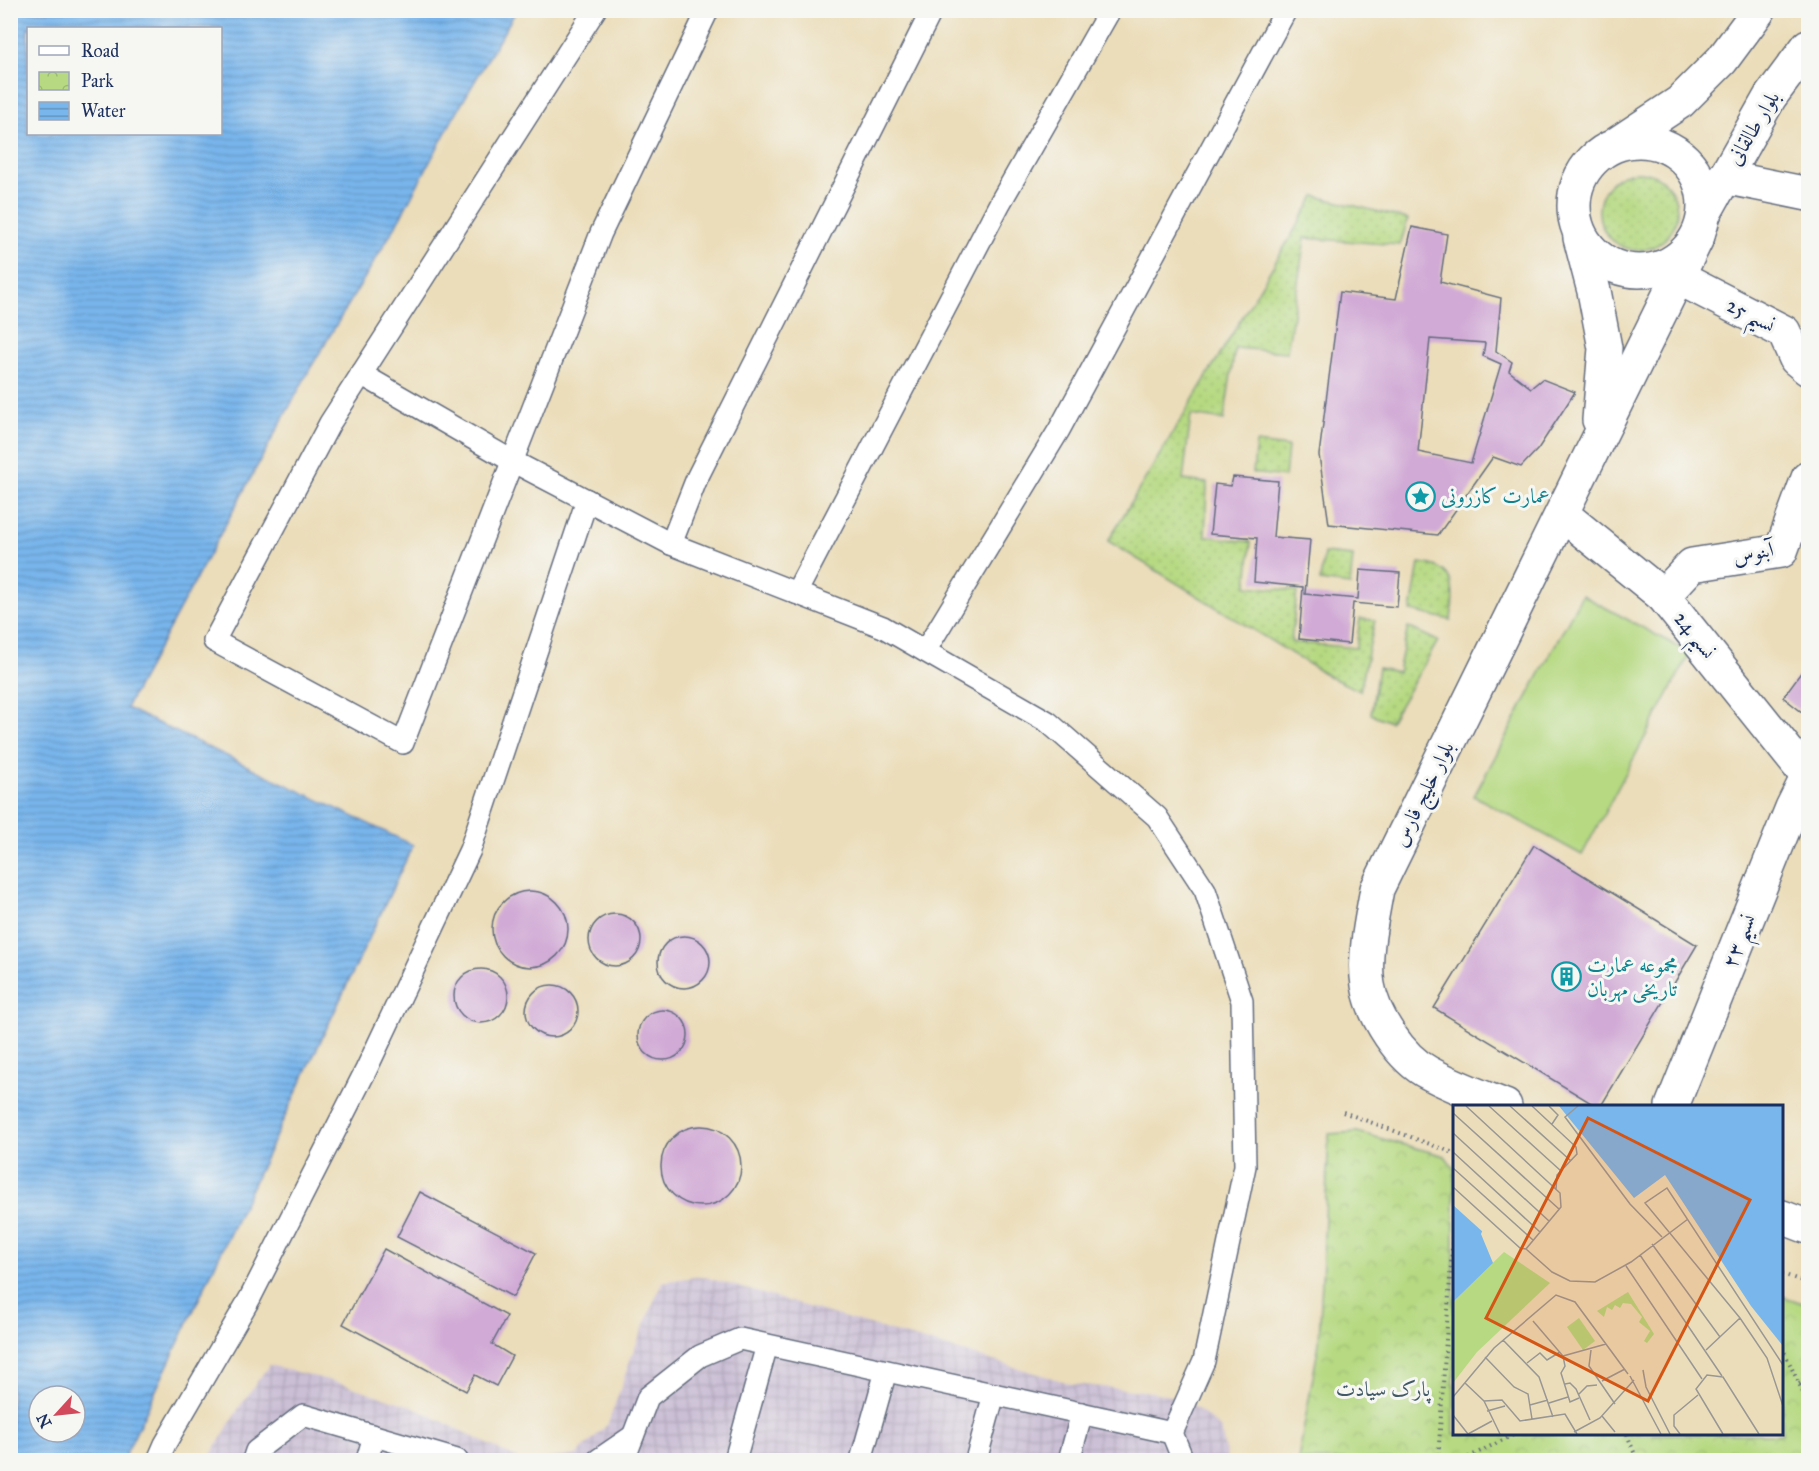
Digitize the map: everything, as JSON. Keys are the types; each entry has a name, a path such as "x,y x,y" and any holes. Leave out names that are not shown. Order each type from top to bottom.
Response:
{"main road":[{"path":"1598,440 1605,348 1594,291 1574,211 1575,190 1583,170 1598,154 1680,102 1722,60 1759,10"},
{"name":"بلوار طالقانی","path":"1701,225 1724,177 1770,97 1809,46"},
{"path":"1578,232 1590,250 1606,264 1627,271 1647,271 1668,265 1685,253 1701,225 1703,192 1694,172 1680,156 1661,144 1639,140 1617,144"},
{"path":"1724,177 1809,194"},
{"name":"بلوار خلیج فارس","path":"1500,1105 1426,1072 1397,1046 1377,1012 1368,984 1368,942 1377,889 1562,514 1701,225"},
{"name":"نسیم 25","path":"1677,277 1784,332 1796,359 1809,369"},
{"name":"آبنوس","path":"1663,596 1692,565 1781,551 1809,478"},
{"name":"نسیم 24","path":"1562,514 1663,596 1808,777"},
{"name":"نسیم ۲۳","path":"1673,1105 1800,814 1808,777"},
{"path":"1783,1217 1809,1227"}],"lane":[{"path":"595,10 330,423 214,641 403,742 601,233 708,10"},
{"path":"671,544 697,478 932,10"},
{"path":"796,593 1000,203 1110,10"},
{"path":"925,651 1059,430 1286,10"},
{"path":"361,375 512,461 671,544 883,627 1048,722 1157,817 1205,890 1242,1001 1245,1166 1204,1361 1172,1433 1183,1461"},
{"path":"158,1461 165,1444 250,1298 366,1070 470,850 587,500"},
{"path":"624,1461 648,1397 700,1356 740,1339 1172,1433"},
{"path":"735,1461 767,1345"},
{"path":"861,1461 886,1371"},
{"path":"976,1461 994,1394"},
{"path":"1070,1461 1082,1413"},
{"path":"253,1461 256,1451 303,1415 457,1461"},
{"path":"367,1461 374,1436"},
{"path":"598,1461 633,1436"}],"path":[{"path":"1343,1112 1453,1152"},
{"path":"1438,1461 1453,1247"},
{"path":"1783,1274 1809,1283"},
{"path":"1783,1349 1809,1403"},
{"path":"1799,1384 1809,1379"},
{"path":"1463,1461 1513,1435"},
{"path":"1627,1435 1637,1461"}],"shaded area":[{"path":"701,1276 1073,1384 1152,1392 1187,1400 1221,1429 1227,1460 536,1460 577,1455 608,1424 632,1355 662,1282"},
{"path":"269,1365 340,1383 411,1406 520,1460 208,1460 240,1406"}],"green space":[{"path":"1638,172 1653,175 1666,183 1674,196 1677,211 1674,226 1666,239 1653,247 1638,250 1623,247 1610,239 1602,226 1599,211 1602,196 1610,183 1623,175"},
{"path":"1315,196 1408,219 1400,245 1305,238 1287,352 1235,348 1224,420 1191,415 1183,480 1207,483 1205,536 1251,542 1247,586 1297,591 1291,642 1356,648 1360,619 1375,620 1360,691 1330,677 1108,541"},
{"path":"1256,443 1288,447 1285,477 1253,473"},
{"path":"1324,553 1353,556 1350,585 1320,581"},
{"path":"1419,563 1441,569 1451,581 1453,599 1451,620 1411,611"},
{"path":"1582,595 1690,653 1582,855 1474,796"},
{"path":"1408,627 1438,641 1390,722 1371,714 1378,668 1398,672"},
{"name":"پارک سیادت","path":"1357,1132 1445,1156 1453,1167 1453,1435 1783,1435 1783,1296 1808,1305 1808,1460 1298,1460 1319,1343 1329,1134"}],"water":[{"path":"10,11 516,11 455,115 395,227 311,367 126,708 413,845 123,1460 11,1460"}],"building":[{"path":"1412,227 1447,234 1440,282 1501,298 1496,351 1512,362 1509,371 1531,388 1542,379 1575,392 1538,449 1521,467 1493,457 1438,535 1329,524 1319,455 1340,292 1396,299","holes":["1430,339 1485,343 1483,356 1501,364 1471,463 1418,452"]},
{"path":"1233,477 1278,481 1273,537 1310,540 1305,594 1358,599 1360,570 1400,573 1397,607 1353,603 1349,644 1299,639 1303,587 1254,582 1257,538 1210,534 1215,484 1231,486"},
{"path":"1808,663 1808,717 1783,697"},
{"name":"مجموعه عمارت تاریخی مهربان","path":"1534,845 1697,945 1602,1105 1594,1105 1434,1008"},
{"path":"523,891 537,891 551,897 562,908 568,922 565,944 557,956 537,967 523,967 509,961 498,950 492,936 492,922 498,908 509,897"},
{"path":"610,914 620,914 629,918 637,926 641,940 637,954 629,962 620,966 610,966 601,962 593,954 589,945 589,935 593,926 601,918"},
{"path":"679,936 689,936 699,940 706,947 710,962 706,977 699,984 689,988 679,988 669,984 662,977 658,967 658,957 662,947 669,940"},
{"path":"481,969 491,971 500,977 506,986 508,996 506,1006 500,1015 491,1021 481,1023 471,1021 462,1015 456,1006 454,996 456,986 462,977 471,971"},
{"path":"552,985 562,987 570,993 576,1001 578,1011 576,1021 570,1029 562,1035 552,1037 542,1035 534,1029 528,1021 526,1011 528,1001 534,993 542,987"},
{"path":"658,1010 668,1010 681,1017 688,1030 688,1040 681,1053 668,1060 658,1060 649,1056 642,1049 638,1040 638,1030 642,1021 649,1014"},
{"path":"701,1126 716,1129 729,1138 738,1151 741,1166 738,1181 729,1194 716,1203 701,1206 686,1203 673,1194 664,1181 661,1166 664,1151 673,1138 686,1129"},
{"path":"420,1192 536,1253 513,1297 397,1237"},
{"path":"384,1249 507,1316 492,1344 512,1356 496,1386 475,1375 466,1391 343,1324"}],"place":[{"name":"عمارت کازرونی","path":"1420,496"},
{"name":"مجموعه عمارت تاریخی مهربان","path":"1566,977"}]}
